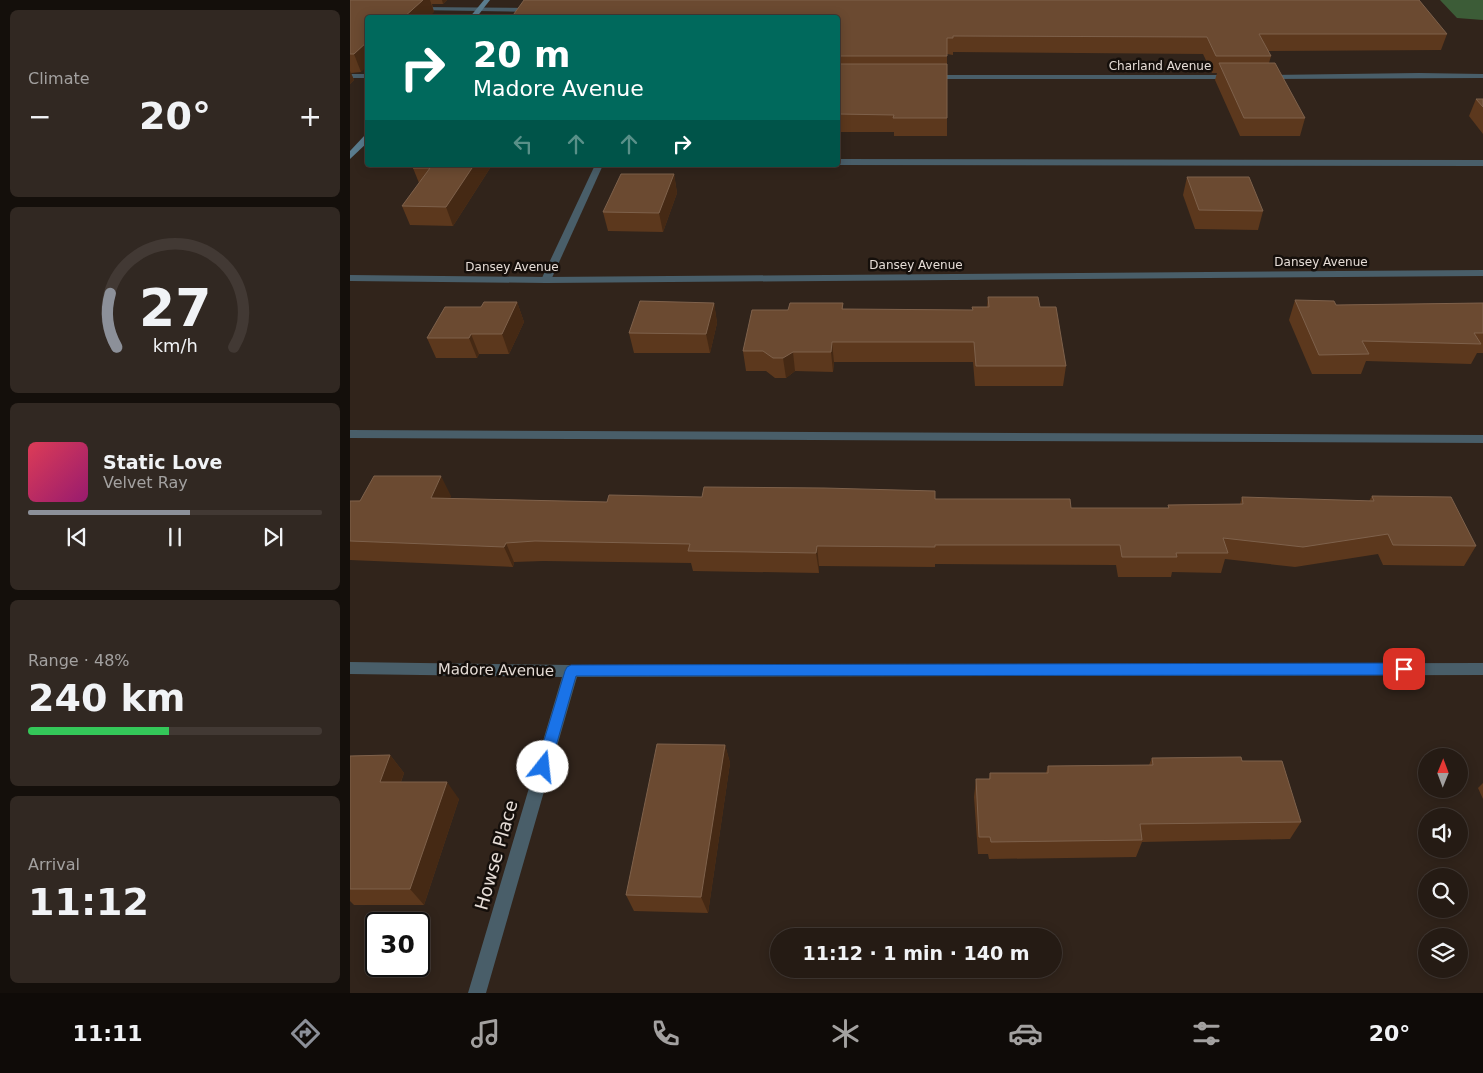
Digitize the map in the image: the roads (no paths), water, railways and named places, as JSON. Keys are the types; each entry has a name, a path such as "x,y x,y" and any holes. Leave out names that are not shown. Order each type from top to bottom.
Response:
{"main road":[{"path":"474,15 487,0"},
{"path":"350,156 365,139"}],"street":[{"path":"409,8 541,10"},
{"path":"1251,77 1419,74 1483,76"},
{"path":"350,76 365,76"},
{"name":"Charland Avenue","path":"916,77 1242,77"},
{"path":"840,162 1483,163"},
{"path":"546,280 598,167"},
{"name":"Dansey Avenue","path":"350,278 546,280 1483,273"},
{"path":"350,434 1483,439"},
{"name":"Madore Avenue","path":"350,668 571,671 1483,669"},
{"name":"Howse Place","path":"477,993 571,671"}]}
